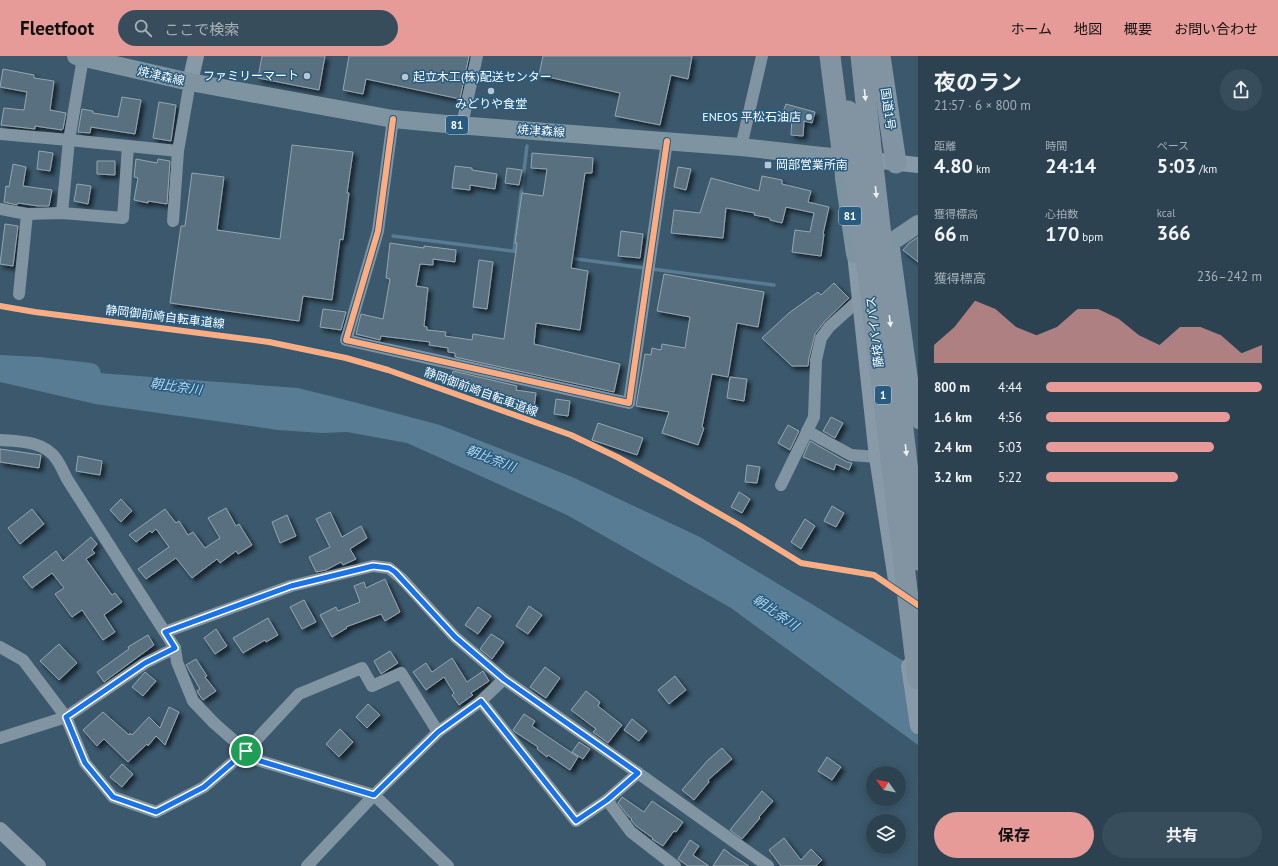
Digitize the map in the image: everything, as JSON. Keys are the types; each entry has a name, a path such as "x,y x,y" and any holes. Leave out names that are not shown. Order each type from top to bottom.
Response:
{"highway":[{"path":"830,56 843,158"},
{"name":"藤枝バイパス","path":"842,56 918,679"},
{"name":"藤枝バイパス","path":"861,56 918,560"},
{"name":"国道1号","path":"880,56 896,163"}],"main road":[{"name":"焼津森線","path":"80,57 190,82 393,119 740,147 843,158"},
{"name":"81","path":"843,158 844,178 855,254"},
{"path":"855,254 893,241 918,224"}],"street":[{"path":"173,221 178,151 196,56"},
{"path":"457,125 463,120 477,56"},
{"path":"740,147 762,56"},
{"path":"62,213 69,140 80,57"},
{"path":"393,119 378,231 346,340 629,403 667,141"},
{"path":"0,134 178,151"},
{"path":"0,209 27,214 62,213 122,218 128,146"},
{"path":"843,158 918,165"},
{"path":"19,294 27,214"},
{"path":"893,241 918,423"},
{"path":"855,254 877,458 918,726"},
{"path":"781,485 814,417 816,360 821,338 828,327 860,299"},
{"path":"808,431 851,455 877,458"},
{"path":"0,440 32,442 48,450 57,458 67,479 175,648 177,662 193,701 214,723 257,760 374,795 448,866"},
{"path":"165,632 291,586 373,566 389,568 402,579 455,637 504,679 768,866"},
{"path":"0,648 23,660 66,717 85,763 113,797 156,812 204,787 246,751 299,694 362,668 372,686 401,673 438,732"},
{"path":"0,738 66,717 145,663 175,648"},
{"path":"307,866 374,795 438,732 481,701 504,679"},
{"path":"481,701 576,821 607,800 638,773"},
{"path":"607,800 630,832 674,866"},
{"path":"0,830 38,866"}],"shaded area":[{"path":"792,163 817,164 816,169 792,167"}],"water":[{"path":"0,365 298,388 440,425 570,476 700,537 918,670 918,745 731,608 567,515 407,443 347,432 322,433 278,430 95,404 0,382"}],"building":[{"path":"262,56 325,56 319,90 258,78"},
{"name":"起立木工(株)配送センター","path":"349,56 469,56 460,99 366,79 363,94 343,90"},
{"path":"543,56 692,56 688,79 671,75 660,125 615,116 620,93 539,75"},
{"path":"3,69 34,75 34,78 54,81 50,110 66,113 62,130 35,126 35,129 1,125 4,108 24,110 27,92 0,87"},
{"path":"122,97 141,100 135,134 91,127 90,133 78,132 82,109 93,111 93,113 118,117"},
{"path":"159,102 176,105 171,141 153,138"},
{"path":"786,104 815,112 812,123 804,121 803,136 791,135 792,117 782,115"},
{"path":"292,145 353,152 347,193 349,193 343,240 340,239 332,300 303,296 299,321 170,303 181,226 185,226 192,173 224,177 217,230 280,239"},
{"path":"39,151 53,153 50,171 37,169"},
{"path":"532,153 593,158 592,173 585,173 571,268 588,271 580,330 536,323 534,344 620,364 614,392 455,357 455,353 448,352 448,348 429,345 430,342 381,336 380,340 356,334 361,314 383,319 390,279 386,278 390,243 424,248 424,246 456,250 455,262 433,259 433,265 420,264 416,286 428,288 424,326 427,327 427,330 446,332 445,336 472,340 473,334 504,339 522,193 543,196 547,169 531,168"},
{"path":"136,159 157,163 158,159 170,161 167,204 148,201 148,203 134,200 138,178 134,177"},
{"path":"97,161 115,161 115,175 97,174"},
{"path":"13,164 26,167 23,186 52,190 49,206 18,203 17,205 4,202 6,186 9,187"},
{"path":"455,166 472,168 472,170 497,174 495,189 470,185 470,190 452,188"},
{"path":"678,167 691,169 686,190 674,187"},
{"path":"507,168 522,170 519,185 505,183"},
{"path":"762,176 782,180 782,184 811,191 808,202 829,207 823,234 821,256 792,252 795,230 810,232 814,213 786,207 782,223 770,220 770,218 754,215 755,213 726,208 723,238 671,233 674,210 700,213 711,178 759,191"},
{"path":"77,184 91,186 88,204 74,201"},
{"path":"5,224 18,226 13,266 0,264"},
{"path":"621,231 643,234 640,258 618,256"},
{"path":"918,237 918,262 903,250 909,243"},
{"path":"479,260 493,262 487,309 473,307"},
{"path":"664,274 764,292 758,327 737,323 728,377 712,374 702,427 704,428 698,445 662,433 669,412 636,406 645,354 651,355 652,348 661,350 662,344 685,348 690,317 657,311"},
{"path":"834,283 849,298 824,322 815,334 808,366 792,366 762,338 789,313 818,292 821,295"},
{"path":"323,309 346,312 341,330 320,327"},
{"path":"453,371 517,386 516,390 536,393 534,408 520,406 520,403 500,400 501,393 476,389 476,385 451,382"},
{"path":"730,377 747,379 744,401 727,398"},
{"path":"556,399 570,401 568,416 554,414"},
{"path":"831,417 843,423 835,438 823,431"},
{"path":"598,423 643,438 637,455 592,440"},
{"path":"788,425 799,431 790,450 778,443"},
{"path":"810,441 847,462 852,463 849,470 836,464 834,470 803,457"},
{"path":"0,449 41,455 39,468 0,462"},
{"path":"78,456 102,461 100,475 76,471"},
{"path":"747,465 760,467 757,483 745,482"},
{"path":"739,492 750,499 742,513 731,507"},
{"path":"121,499 132,511 121,522 110,510"},
{"path":"832,506 844,513 836,527 824,521"},
{"path":"226,508 236,526 239,524 252,545 238,554 236,551 220,563 217,559 192,578 176,558 146,579 138,569 169,547 156,529 152,533 150,531 136,542 129,535 165,509 176,523 179,521 188,535 193,532 205,548 220,538 208,518"},
{"path":"32,509 44,524 20,544 8,528"},
{"path":"330,512 342,537 361,526 367,538 350,549 356,559 343,565 341,562 326,570 316,572 309,557 330,547 316,519"},
{"path":"287,515 296,536 280,543 272,522"},
{"path":"805,519 815,526 801,549 791,542"},
{"path":"91,537 97,544 92,550 95,553 86,559 112,595 115,593 122,602 104,615 115,632 103,640 82,610 72,617 55,594 64,588 52,573 32,588 23,577 56,551 63,561"},
{"path":"385,579 400,612 385,621 381,614 346,627 347,628 332,637 320,615 336,607 338,611 360,602 354,586 364,582 366,588"},
{"path":"304,600 316,622 302,629 290,607"},
{"path":"529,606 542,615 528,634 516,626"},
{"path":"478,607 491,616 478,634 465,625"},
{"path":"268,618 278,635 266,642 265,640 243,653 233,638"},
{"path":"216,629 227,646 215,654 204,638"},
{"path":"491,634 504,642 492,659 480,649"},
{"path":"148,635 154,645 104,682 97,672 129,649 128,647"},
{"path":"59,644 77,663 59,680 40,661"},
{"path":"390,651 398,663 381,674 374,661"},
{"path":"452,658 467,682 483,671 489,681 471,693 473,695 459,705 452,695 454,693 444,677 426,690 413,672 426,663 432,672"},
{"path":"196,659 207,676 205,677 216,691 203,700 197,691 200,689 186,665"},
{"path":"545,667 560,678 546,698 530,687"},
{"path":"145,672 156,681 143,696 132,687"},
{"path":"675,676 686,690 669,704 658,690"},
{"path":"586,691 600,702 598,706 622,725 608,743 593,732 596,729 571,710"},
{"path":"368,704 380,715 367,728 356,717"},
{"path":"169,707 179,712 165,745 156,736 148,746 147,744 128,762 104,739 97,746 83,730 103,712 129,735 130,733 132,735 149,717 160,728"},
{"path":"524,714 535,721 532,726 578,757 570,770 548,755 547,757 537,749 538,747 513,730"},
{"path":"632,719 647,731 639,741 624,730"},
{"path":"340,729 353,742 339,757 326,744"},
{"path":"579,742 590,749 583,759 572,752"},
{"path":"722,748 732,759 708,780 709,782 694,800 682,790 708,760"},
{"path":"827,757 841,767 832,780 818,771"},
{"path":"122,764 133,774 122,787 110,777"},
{"path":"762,791 773,801 742,839 730,830"},
{"path":"622,797 644,812 652,801 683,822 663,846 636,826 618,803"},
{"path":"784,838 801,860 811,849 822,860 816,866 781,866 769,850"},
{"path":"690,840 699,846 693,855 709,866 688,866 678,859"},
{"path":"724,849 733,856 749,866 713,866"}],"waterway":[{"path":"514,251 527,146"},
{"path":"393,236 519,252"},
{"path":"569,258 774,285"},
{"name":"朝比奈川","path":"0,366 39,368 90,374"}],"cycle path":[{"name":"静岡御前崎自転車道線","path":"393,119 378,231 346,340 629,403 667,141"},
{"name":"静岡御前崎自転車道線","path":"0,306 35,312 269,342 346,358 388,370 571,435 617,457 671,486 801,563 874,575 918,605"}],"place":[{"name":"ファミリーマート","path":"307,76"},
{"name":"起立木工(株)配送センター","path":"405,77"},
{"name":"みどりや食堂","path":"491,91"},
{"name":"ENEOS 平松石油店","path":"809,117"},
{"name":"岡部営業所南","path":"768,165"}],"route":[{"path":"373,566 389,568 395,572 455,637 504,679 638,773 607,800 576,821 481,701 438,732 374,795 257,760 246,751 204,787 156,812 113,797 85,763 66,717 145,663 175,648 165,632 291,586 373,566"}]}
